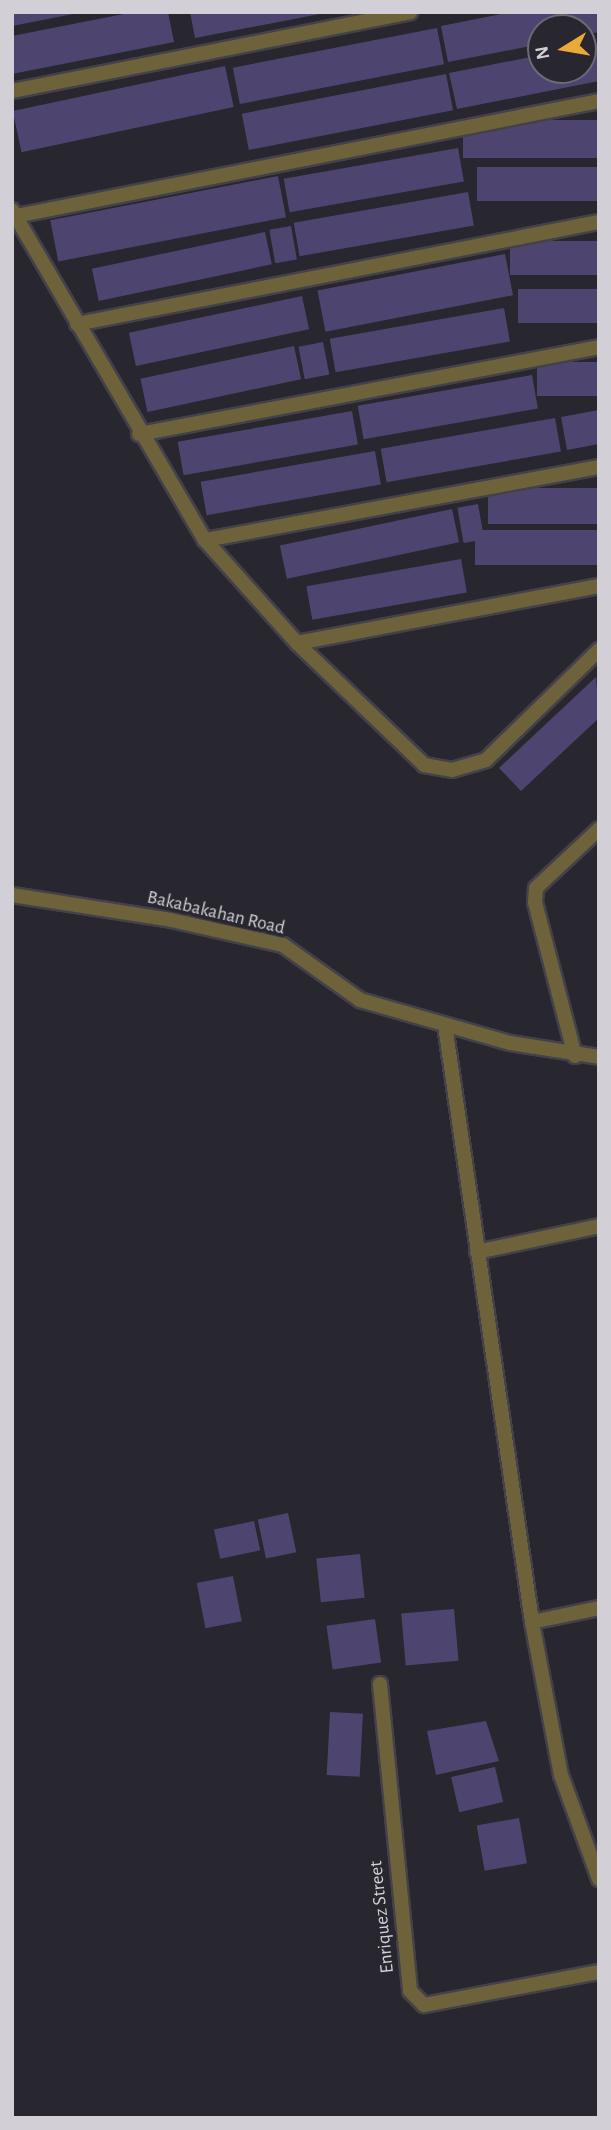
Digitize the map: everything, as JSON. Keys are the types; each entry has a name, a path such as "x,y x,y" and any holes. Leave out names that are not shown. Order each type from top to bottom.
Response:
{"street":[{"path":"12,91 410,12"},
{"path":"599,101 14,213 139,434 205,540 298,643 424,765 452,770 486,760 599,650"},
{"path":"77,324 599,222"},
{"path":"139,434 599,347"},
{"path":"205,540 599,467"},
{"path":"298,643 599,586"},
{"path":"575,1056 535,902 536,888 599,829"},
{"name":"Bakabakahan Road","path":"12,895 171,920 283,945 360,1000 445,1026 575,1056 599,1056"},
{"path":"445,1026 531,1622 561,1775 599,1879"},
{"path":"477,1252 599,1226"},
{"path":"531,1622 599,1608"},
{"name":"Enriquez Street","path":"380,1684 411,1991 424,2006 599,1972"}],"building":[{"path":"12,12 73,12 73,14 12,26"},
{"path":"134,12 168,12 174,42 12,74 12,36"},
{"path":"190,12 320,12 320,14 195,38"},
{"path":"511,12 599,12 597,32 597,14 527,14 527,47 448,62 441,26"},
{"path":"437,28 444,64 240,104 233,68"},
{"path":"597,44 599,44 597,81"},
{"path":"527,58 527,84 584,84 457,109 449,73"},
{"path":"225,66 234,107 21,152 13,111"},
{"path":"446,74 453,110 249,150 242,114"},
{"path":"463,120 599,120 599,158 463,158"},
{"path":"458,148 464,181 290,212 284,179"},
{"path":"477,167 599,167 599,201 477,201"},
{"path":"278,176 286,217 58,261 50,220"},
{"path":"468,192 474,225 300,256 294,223"},
{"path":"291,226 297,259 275,263 269,230"},
{"path":"265,232 272,264 99,301 92,269"},
{"path":"510,241 599,241 599,275 510,275"},
{"path":"505,254 513,295 326,332 318,290"},
{"path":"518,289 599,289 599,323 518,323"},
{"path":"302,296 309,329 136,366 129,333"},
{"path":"504,308 510,341 336,372 330,339"},
{"path":"323,342 329,374 305,379 298,347"},
{"path":"294,346 301,379 147,412 140,379"},
{"path":"537,362 599,362 599,396 537,396"},
{"path":"532,375 538,408 364,439 358,406"},
{"path":"599,410 599,444 567,450 561,417"},
{"path":"352,411 358,444 184,475 178,442"},
{"path":"555,418 561,451 387,482 381,449"},
{"path":"375,451 381,484 207,515 201,482"},
{"path":"488,488 599,488 599,524 488,524"},
{"path":"478,504 484,539 464,543 457,508"},
{"path":"452,509 459,542 287,579 280,546"},
{"path":"475,530 599,530 599,565 475,565"},
{"path":"461,559 467,592 312,620 306,586"},
{"path":"596,677 599,718 521,791 499,768"},
{"path":"288,1513 296,1552 266,1559 258,1519"},
{"path":"254,1521 260,1550 220,1559 214,1530"},
{"path":"360,1554 365,1598 321,1602 316,1559"},
{"path":"233,1576 242,1621 205,1628 197,1583"},
{"path":"454,1609 459,1661 406,1665 401,1614"},
{"path":"375,1619 381,1663 333,1669 326,1626"},
{"path":"330,1712 363,1714 360,1777 327,1775"},
{"path":"486,1721 499,1761 436,1775 427,1731"},
{"path":"495,1767 503,1802 459,1812 451,1777"},
{"path":"519,1818 527,1863 485,1871 477,1825"}]}
